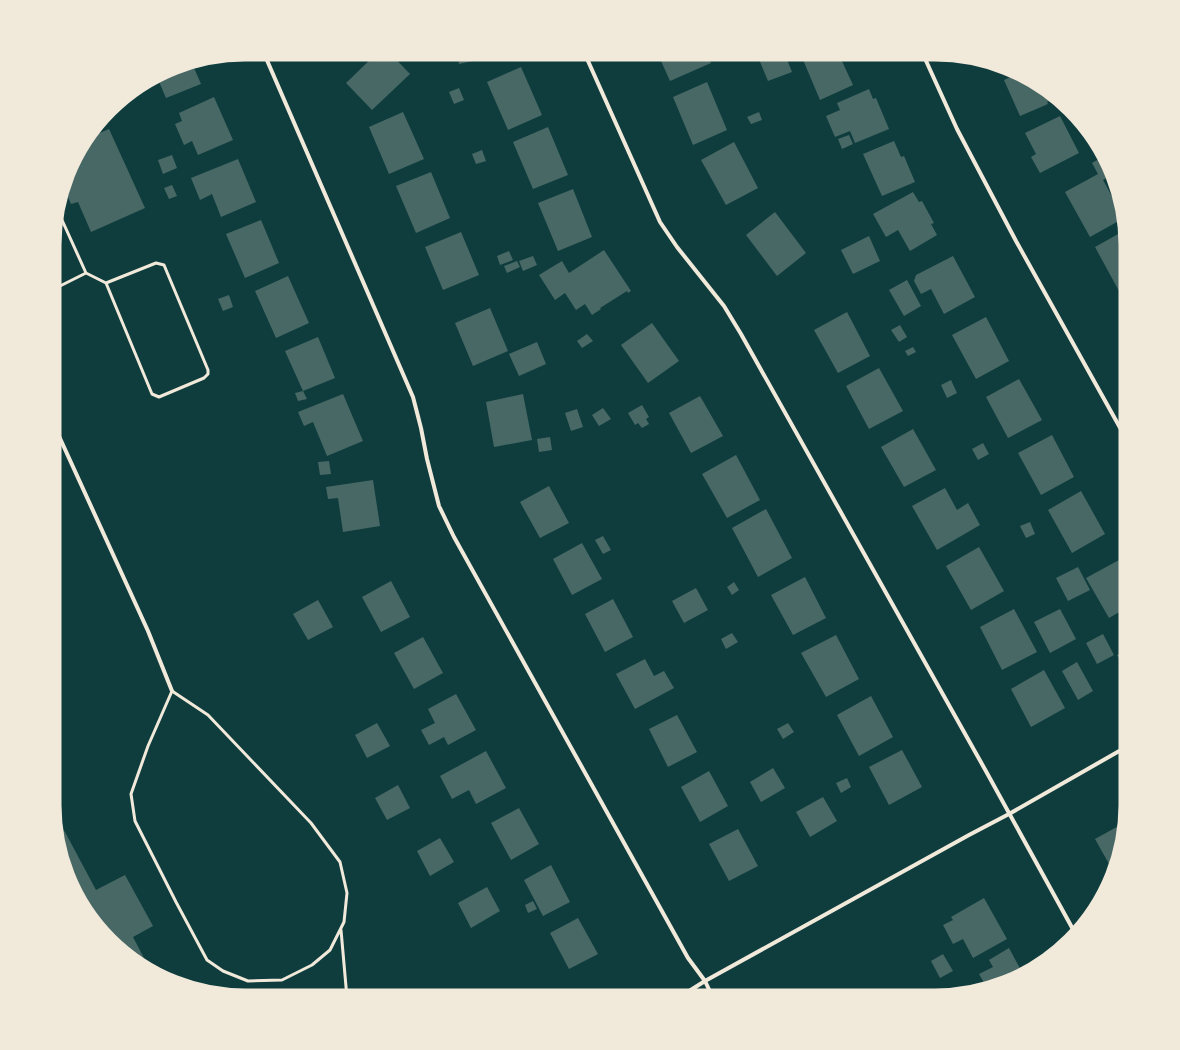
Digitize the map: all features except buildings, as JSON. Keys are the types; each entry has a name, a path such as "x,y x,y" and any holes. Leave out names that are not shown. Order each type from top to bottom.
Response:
{"street":[{"path":"266,59 413,397 421,428 426,459 439,506 685,951 705,981 709,991"},
{"path":"587,59 660,222 677,247 724,306 741,334 1073,930"},
{"path":"925,59 957,129 1121,429"},
{"path":"59,436 148,631 172,691"},
{"path":"689,991 1009,814 1121,750"}],"lane":[{"path":"61,219 86,273 106,283 152,394 159,398 204,378 208,374 208,370 164,265 156,263 106,283"},
{"path":"59,286 86,273"},
{"path":"172,691 208,715 311,823 340,862 347,893 344,922 330,950 312,965 282,980 248,981 223,971 207,960 136,821 131,794 148,746 172,691"},
{"path":"341,928 346,991"}]}
